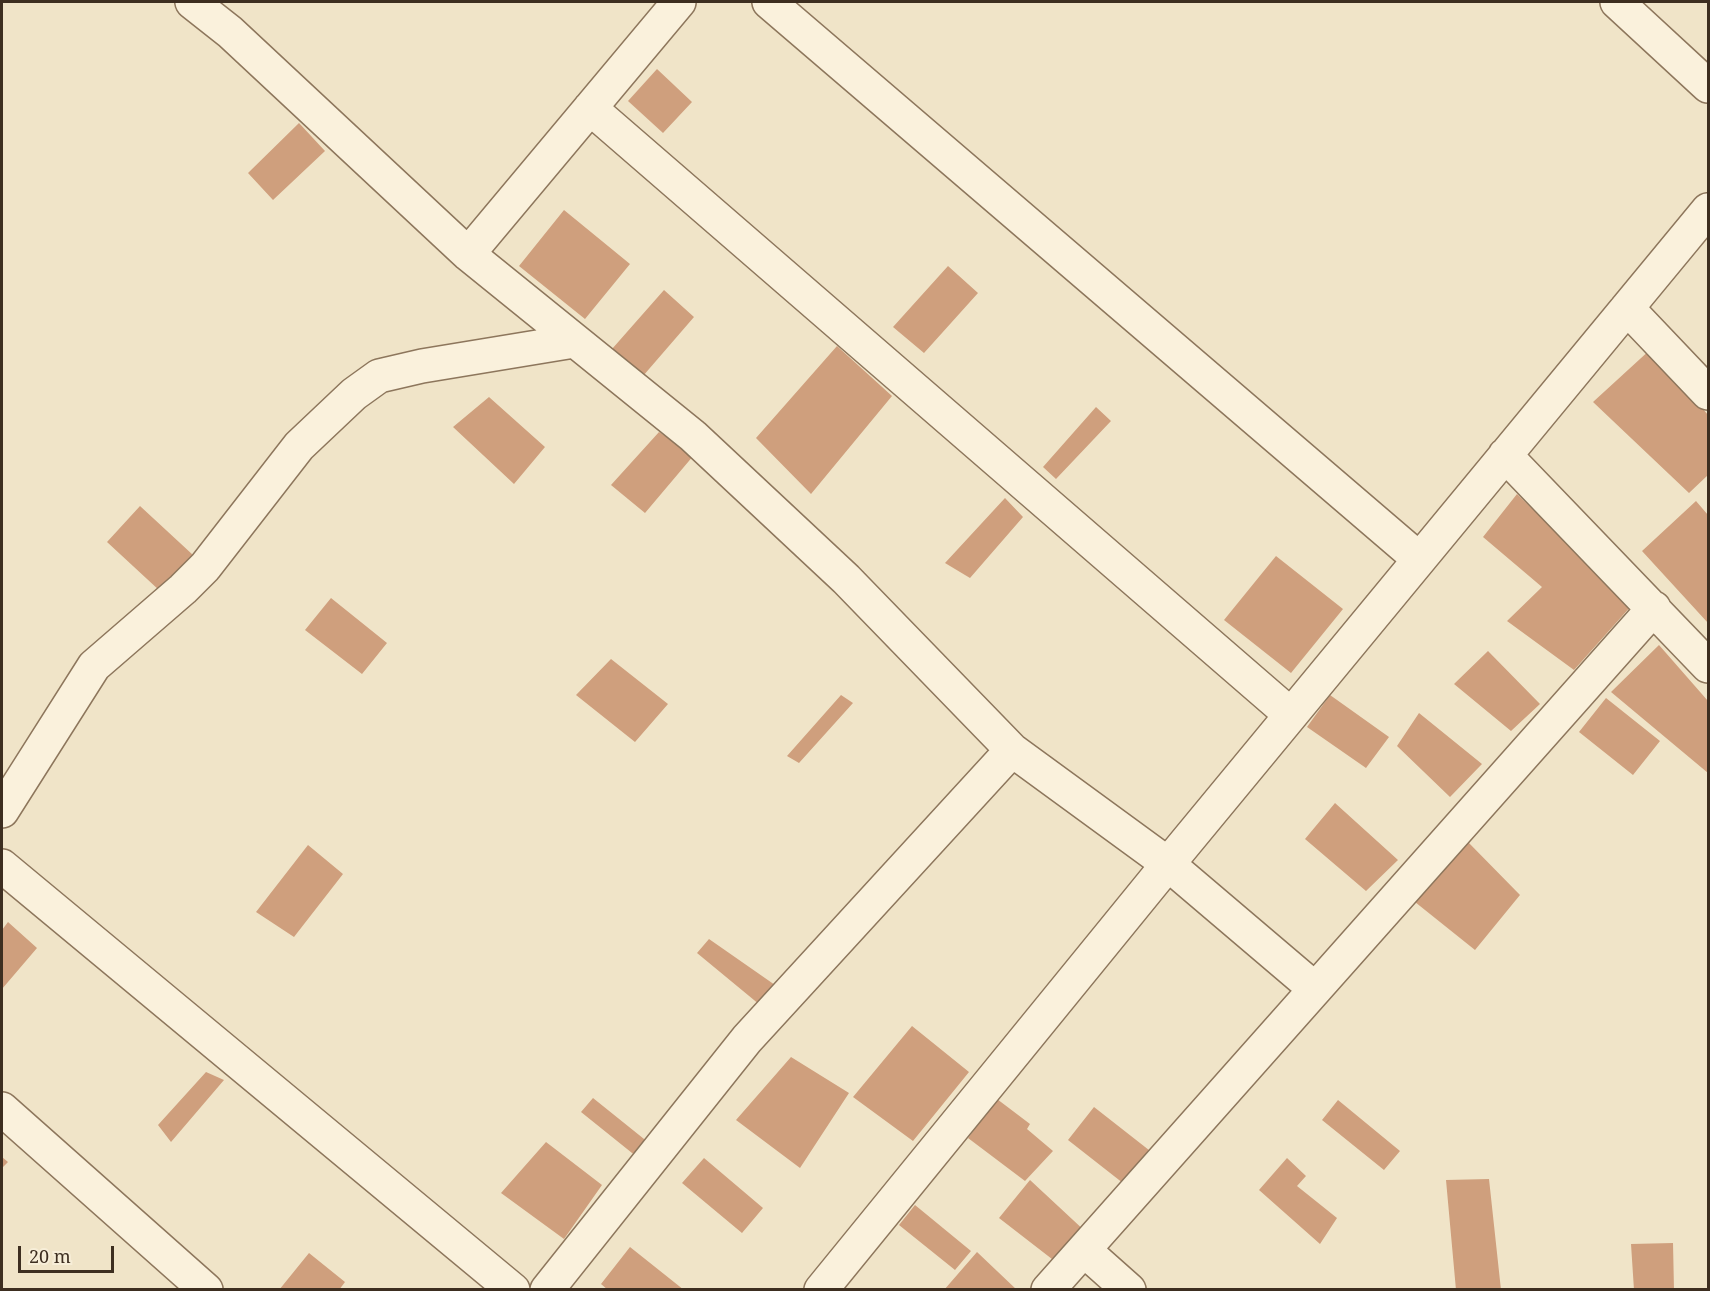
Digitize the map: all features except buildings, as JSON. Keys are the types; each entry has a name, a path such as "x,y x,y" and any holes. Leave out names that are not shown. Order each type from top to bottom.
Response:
{"street":[{"path":"192,2 230,32 468,254 702,444 846,579 1012,750 1167,864 1315,989"},
{"path":"468,254 679,2"},
{"path":"769,2 1419,559"},
{"path":"1617,2 1708,86"},
{"path":"590,108 1291,715"},
{"path":"821,1290 1167,864 1708,210"},
{"path":"1627,308 1708,393"},
{"path":"2,811 94,666 205,567 299,446 354,394 379,376 422,366 574,341"},
{"path":"1505,455 1708,666"},
{"path":"1048,1290 1654,608"},
{"path":"547,1290 747,1039 1012,750"},
{"path":"2,866 513,1290"},
{"path":"2,1109 206,1290"},
{"path":"1084,1250 1129,1290"}]}
